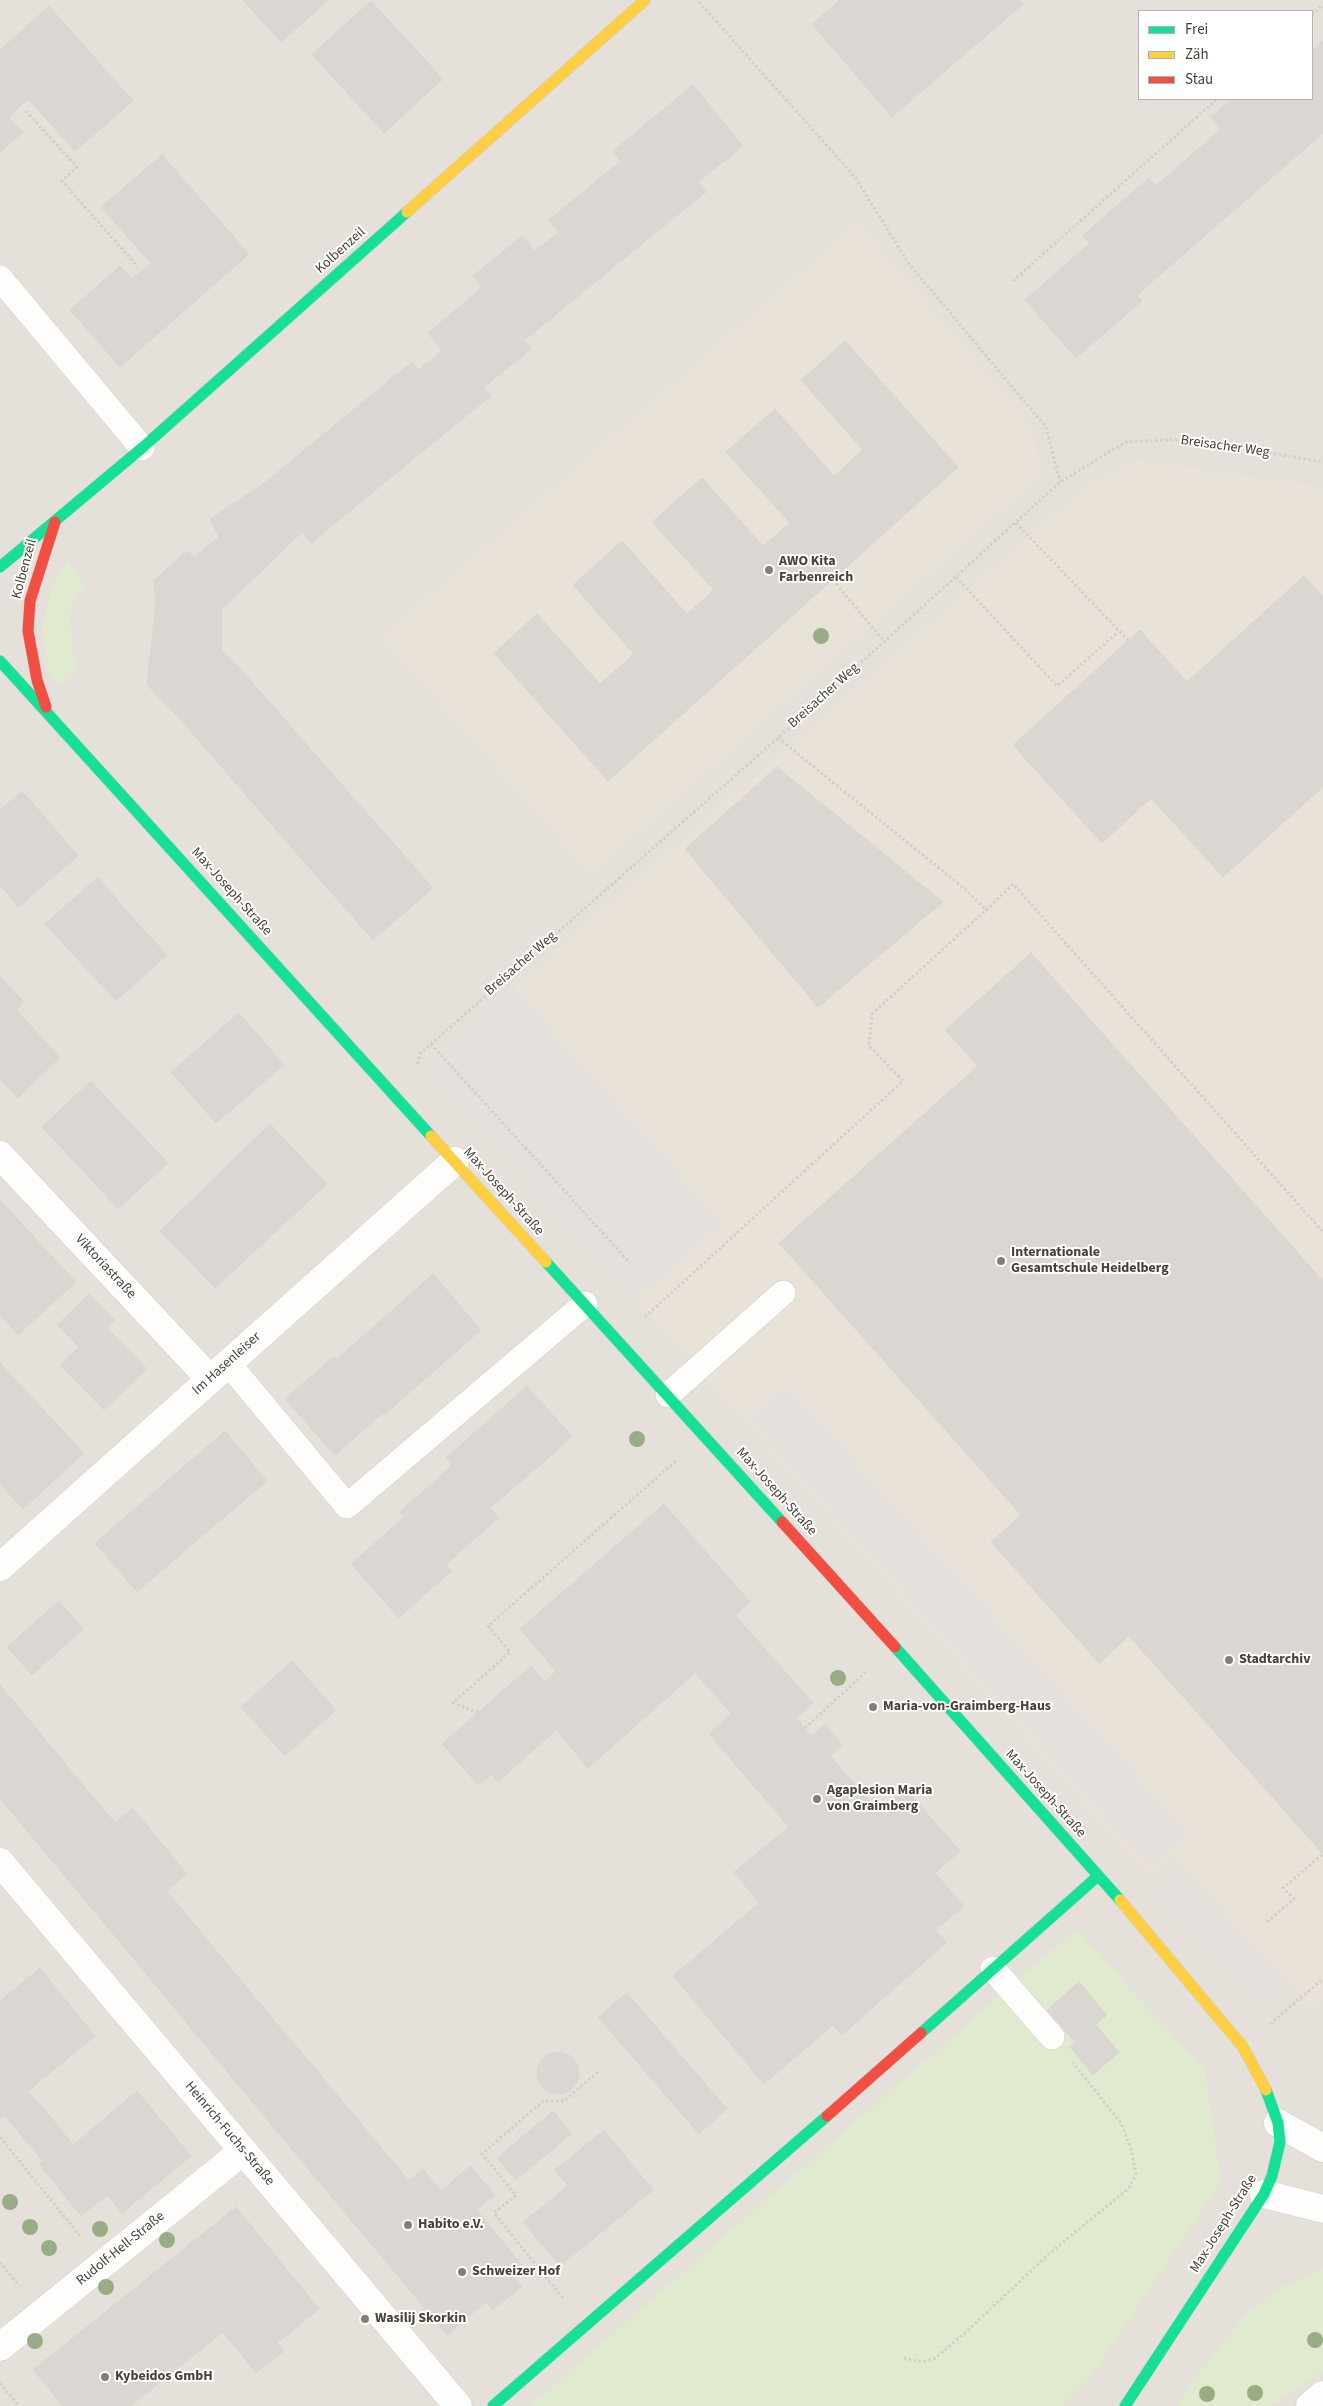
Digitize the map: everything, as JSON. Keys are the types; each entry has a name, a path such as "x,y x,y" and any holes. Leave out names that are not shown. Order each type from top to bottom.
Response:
{"street":[{"name":"Kolbenzeil","path":"0,567 142,448 645,0"},
{"name":"Kolbenzeil","path":"48,712 37,680 28,631 30,601 55,522"},
{"name":"Max-Joseph-Straße","path":"0,661 895,1646 1203,1997 1243,2048 1263,2081 1278,2123 1280,2142 1277,2160 1264,2194 1125,2406"},
{"name":"Viktoriastraße","path":"0,1154 219,1371"},
{"name":"Im Hasenleiser","path":"0,1567 455,1161"},
{"name":"Heinrich-Fuchs-Straße","path":"0,1862 458,2406"},
{"path":"493,2406 1098,1876"},
{"path":"1278,2123 1323,2148"},
{"name":"Rudolf-Hell-Straße","path":"0,2347 242,2151"},
{"path":"1264,2194 1323,2209"},
{"path":"1310,2406 1323,2395"}],"lane":[{"path":"0,278 142,448"},
{"path":"668,1395 783,1293"},
{"path":"219,1371 348,1506 585,1304"},
{"path":"993,1969 1052,2037"}],"path":[{"path":"699,2 854,177 909,264 1046,428 1060,482"},
{"path":"1313,14 1323,4"},
{"path":"1014,281 1217,100"},
{"path":"26,111 78,168 62,181 138,266"},
{"name":"Breisacher Weg","path":"400,1100 417,1084 416,1066 421,1053 778,738 1060,482 1126,442 1186,439 1323,462"},
{"path":"1016,523 1118,632 1129,640"},
{"path":"956,577 1057,686 1118,632"},
{"path":"833,580 884,641"},
{"path":"778,738 965,889 986,910"},
{"path":"618,1340 903,1081 869,1046 872,1014 1014,884 1323,1232 1323,1225"},
{"path":"431,1044 630,1263"},
{"path":"478,1713 453,1703 510,1652 488,1626 705,1436"},
{"path":"805,1728 895,1646"},
{"path":"1267,1922 1294,1899 1283,1888 1323,1854"},
{"path":"1243,2048 1323,1978"},
{"path":"904,2358 922,2362 934,2359 965,2333 1051,2252 1129,2188 1136,2174 1131,2149 1121,2123 1052,2037"},
{"path":"586,2326 494,2213 516,2195 482,2154 543,2101 564,2101 598,2072"},
{"path":"0,2137 102,2264"},
{"path":"0,2382 19,2406"}],"shaded area":[{"path":"0,0 1323,0 1323,2406 0,2406"},
{"path":"858,222 1031,425 1042,474 591,875 381,637"},
{"name":"Internationale Gesamtschule Heidelberg","path":"1138,460 1323,487 1323,2000 1312,2010 1174,1856 1150,1878 636,1299 722,1223 513,988 1088,484"},
{"path":"513,988 722,1223 636,1299 427,1065"},
{"path":"786,1386 1189,1835 1151,1869 749,1419"},
{"path":"1183,1871 1284,1985 1261,2005 1160,1890"}],"green space":[{"path":"68,562 84,586 73,602 70,616 73,655 79,668 60,686 48,669 42,629 53,584"},
{"path":"1076,1929 1205,2070 1221,2182 1091,2377 1062,2406 530,2406"},
{"path":"1323,2269 1323,2371 1271,2406 1177,2406 1194,2379 1245,2315 1279,2288"}],"building":[{"path":"243,0 290,0 307,19 281,42"},
{"path":"290,0 328,0 307,19"},
{"path":"840,0 1020,0 1023,4 892,117 812,24"},
{"path":"371,1 395,27 336,81 312,54"},
{"path":"49,6 133,101 75,151 28,99 8,117 23,132 0,152 0,50"},
{"path":"395,27 419,53 360,107 336,81"},
{"path":"1323,41 1323,115 1310,100 1313,100 1313,50"},
{"path":"419,53 443,79 384,133 360,107"},
{"path":"693,85 743,146 698,182 706,192 638,247 589,187 621,161 613,151"},
{"path":"1231,100 1310,100 1323,115 1323,133 1267,182 1211,117"},
{"path":"1221,129 1267,182 1201,239 1156,186"},
{"path":"162,155 249,254 120,367 70,310 120,266 132,279 151,263 101,207"},
{"path":"1149,178 1201,239 1136,296 1083,235"},
{"path":"589,187 638,247 525,340 473,276 522,236 535,251 559,232 549,220"},
{"path":"1091,242 1142,301 1076,358 1025,300"},
{"path":"482,288 531,349 484,387 491,396 428,447 380,388 412,362 418,370 442,351 428,333"},
{"name":"AWO Kita Farbenreich","path":"845,341 958,467 608,781 494,653 537,614 600,684 634,654 573,585 622,541 687,614 714,590 652,522 702,478 763,546 790,523 726,452 775,409 834,476 863,450 801,380"},
{"path":"380,388 428,447 311,543 263,484"},
{"path":"263,484 302,532 222,609 156,601 153,581 187,551 195,557 219,537 210,519"},
{"path":"1304,576 1323,597 1323,787 1223,877 1151,798 1102,843 1013,745 1140,630 1187,682"},
{"path":"156,601 222,609 222,651 239,667 180,719 147,685"},
{"path":"239,667 336,778 276,830 180,719"},
{"path":"777,767 943,902 818,1007 685,849"},
{"path":"336,778 433,888 373,940 276,830"},
{"path":"22,791 50,823 0,866 0,810"},
{"path":"50,823 78,856 18,907 0,885 0,866"},
{"path":"98,877 131,916 80,962 45,924"},
{"path":"131,916 167,955 116,1001 80,962"},
{"name":"Internationale Gesamtschule Heidelberg","path":"1031,953 1323,1281 1323,1854 1129,1636 1099,1663 991,1542 1021,1515 779,1243 978,1066 945,1030"},
{"path":"0,977 24,1002 0,1025"},
{"path":"16,1010 60,1057 18,1098 0,1079 0,1025"},
{"path":"239,1013 284,1065 216,1123 171,1072"},
{"path":"91,1081 133,1126 84,1172 42,1127"},
{"path":"270,1124 327,1184 215,1288 160,1231"},
{"path":"133,1126 168,1163 118,1209 84,1172"},
{"path":"0,1200 32,1235 0,1265"},
{"path":"32,1235 76,1282 18,1335 0,1315 0,1265"},
{"path":"433,1274 481,1330 384,1415 336,1360"},
{"path":"89,1294 115,1320 107,1328 147,1369 104,1410 60,1365 79,1347 57,1325"},
{"path":"334,1357 383,1413 359,1434 310,1377"},
{"path":"0,1363 84,1453 23,1509 0,1484"},
{"path":"310,1377 359,1434 335,1455 285,1399"},
{"path":"527,1386 572,1436 545,1461 500,1410"},
{"path":"500,1410 545,1461 517,1485 473,1434"},
{"path":"225,1431 267,1481 202,1536 160,1487"},
{"path":"473,1434 517,1485 490,1508 446,1458"},
{"path":"452,1465 499,1518 472,1541 426,1489"},
{"path":"160,1487 202,1536 137,1592 95,1543"},
{"path":"426,1489 472,1541 446,1565 399,1512"},
{"name":"Agaplesion Maria von Graimberg","path":"664,1504 750,1602 735,1615 813,1703 796,1718 811,1736 825,1724 842,1745 830,1756 878,1811 905,1788 960,1851 935,1873 964,1906 935,1930 947,1942 842,2035 833,2025 764,2084 673,1976 759,1903 734,1872 789,1827 709,1734 731,1713 695,1673 588,1768 556,1730 498,1782 491,1775 478,1785 442,1744 531,1666 545,1682 556,1671 520,1629"},
{"path":"404,1517 452,1571 424,1595 377,1541"},
{"path":"377,1541 424,1595 399,1618 351,1564"},
{"path":"59,1601 83,1629 32,1675 7,1647"},
{"path":"292,1661 336,1710 285,1756 241,1707"},
{"path":"0,1685 17,1705 0,1719"},
{"path":"17,1705 63,1761 7,1807 0,1798 0,1719"},
{"path":"63,1761 115,1823 59,1869 7,1807"},
{"path":"133,1808 187,1874 114,1935 59,1869"},
{"path":"167,1891 272,2018 219,2062 114,1935"},
{"path":"40,1968 95,2036 28,2091 51,2117 24,2139 5,2116 1,2119 0,2117 0,2001"},
{"path":"1079,1982 1107,2015 1075,2042 1047,2010"},
{"path":"627,1993 727,2109 699,2134 598,2017"},
{"path":"272,2018 304,2055 250,2099 219,2062"},
{"path":"1096,2025 1119,2052 1093,2075 1070,2047"},
{"path":"562,2052 570,2055 576,2061 579,2073 576,2085 570,2091 554,2094 546,2091 540,2085 537,2069 540,2061 546,2055"},
{"path":"304,2055 409,2181 355,2225 250,2099"},
{"path":"137,2091 191,2156 122,2213 107,2195 81,2216 39,2164 43,2161 24,2139 51,2117 73,2145"},
{"path":"553,2111 571,2134 516,2180 497,2158"},
{"path":"604,2130 653,2190 560,2266 523,2222 568,2186 555,2170"},
{"path":"470,2166 495,2195 465,2219 441,2191"},
{"path":"423,2169 465,2219 398,2276 355,2225"},
{"path":"236,2207 319,2309 277,2343 284,2351 256,2373 223,2332 131,2406 63,2406 33,2370"},
{"name":"Schweizer Hof","path":"477,2210 525,2269 515,2278 522,2286 493,2310 486,2302 447,2335 398,2276"}],"traffic: fast":[{"path":"0,567 142,448 407,212"},
{"path":"0,661 431,1136"},
{"path":"546,1262 782,1522"},
{"path":"895,1647 1120,1900"},
{"path":"921,2033 1098,1876"},
{"path":"1125,2406 1264,2194 1272,2176 1280,2142 1278,2123 1266,2090"},
{"path":"493,2406 827,2116"}],"traffic: slow":[{"path":"407,212 645,0"},
{"path":"431,1136 546,1262"},
{"path":"1120,1900 1243,2047 1266,2090"}],"traffic: jam":[{"path":"46,707 37,680 28,631 30,601 55,522"},
{"path":"782,1522 895,1647"},
{"path":"827,2116 921,2033"}],"place":[{"name":"AWO Kita Farbenreich","path":"769,570"},
{"name":"Internationale Gesamtschule Heidelberg","path":"1001,1261"},
{"name":"Stadtarchiv","path":"1229,1660"},
{"name":"Maria-von-Graimberg-Haus","path":"873,1707"},
{"name":"Agaplesion Maria von Graimberg","path":"817,1799"},
{"name":"Habito e.V.","path":"408,2225"},
{"name":"Schweizer Hof","path":"462,2272"},
{"name":"Wasilij Skorkin","path":"365,2319"},
{"name":"Kybeidos GmbH","path":"105,2377"}]}
